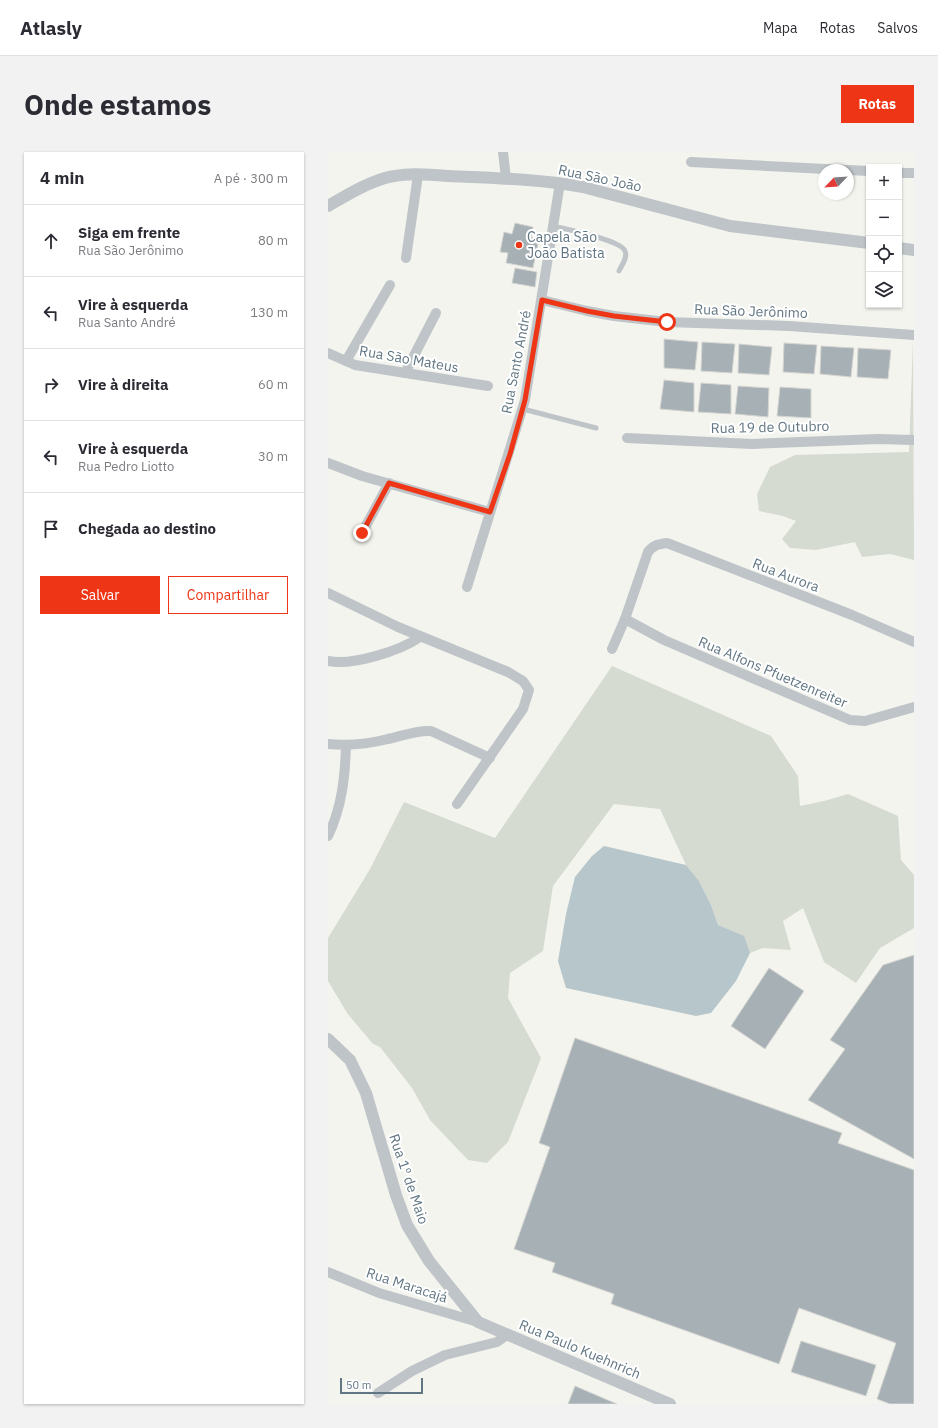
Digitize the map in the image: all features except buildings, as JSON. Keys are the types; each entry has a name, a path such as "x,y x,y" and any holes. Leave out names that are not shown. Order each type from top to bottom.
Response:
{"street":[{"path":"503,152 506,178"},
{"path":"691,162 818,169"},
{"path":"854,170 866,171"},
{"path":"902,173 914,174"},
{"path":"406,258 418,175"},
{"name":"Rua São João","path":"328,206 364,185 386,178 418,175 506,178 560,183 610,193 730,226 866,243"},
{"name":"Rua Santo André","path":"467,587 510,454 525,400 560,183"},
{"path":"902,248 914,250"},
{"path":"346,361 390,285"},
{"name":"Rua São Jerônimo","path":"542,300 614,316 667,322 789,326 914,335"},
{"path":"405,373 436,313"},
{"name":"Rua São Mateus","path":"328,353 355,365 488,386"},
{"name":"Rua 19 de Outubro","path":"627,438 752,444 878,439 914,440"},
{"path":"328,463 362,476 490,512"},
{"path":"362,533 389,483"},
{"name":"Rua Aurora","path":"625,619 648,552 651,548 658,544 667,543 852,615 914,642"},
{"path":"328,593 398,627 508,672 523,681 528,690 527,699 523,709 457,804"},
{"path":"612,649 625,619"},
{"name":"Rua Alfons Pfuetzenreiter","path":"625,619 664,640 850,720 865,721 914,707"},
{"path":"328,661 335,662 374,657 396,649 420,636"},
{"path":"328,744 346,746 387,740 423,731 431,731 490,758"},
{"path":"328,836 335,821 342,795 346,746"},
{"name":"Rua 1º de Maio","path":"328,1039 350,1060 366,1093 396,1195 410,1230 429,1261 478,1322"},
{"name":"Rua Maracajá","path":"328,1272 380,1293 478,1322"},
{"name":"Rua Paulo Kuehnrich","path":"478,1322 670,1404"},
{"path":"378,1393 412,1371 445,1355 497,1342 508,1334"}],"lane":[{"path":"553,226 598,237 623,248 626,252 626,258 619,271"},
{"path":"523,408 596,428"}],"shaded area":[{"path":"913,340 914,560 890,554 862,557 855,542 816,550 790,548 782,539 796,521 783,516 759,511 757,494 770,467 795,455 909,452"},
{"path":"612,666 771,736 798,776 800,806 848,794 898,816 901,860 914,875 914,928 880,948 856,983 824,962 803,908 783,921 791,950 763,948 750,953 740,935 718,925 711,905 699,881 686,865 660,809 614,804 553,886 543,951 510,973 508,998 541,1058 508,1142 487,1163 468,1160 430,1120 412,1088 380,1047 373,1044 347,1013 328,981 328,938 370,869 404,802 495,838"},
{"path":"604,846 686,865 699,881 711,905 718,925 744,936 750,953 736,981 711,1013 696,1016 566,988 558,961 566,914 575,877 592,856"}],"place":[{"name":"Capela São João Batista","path":"519,245"}],"route":[{"path":"362,533 389,483 490,512 510,454 525,400 542,300 614,316 667,322"}]}
